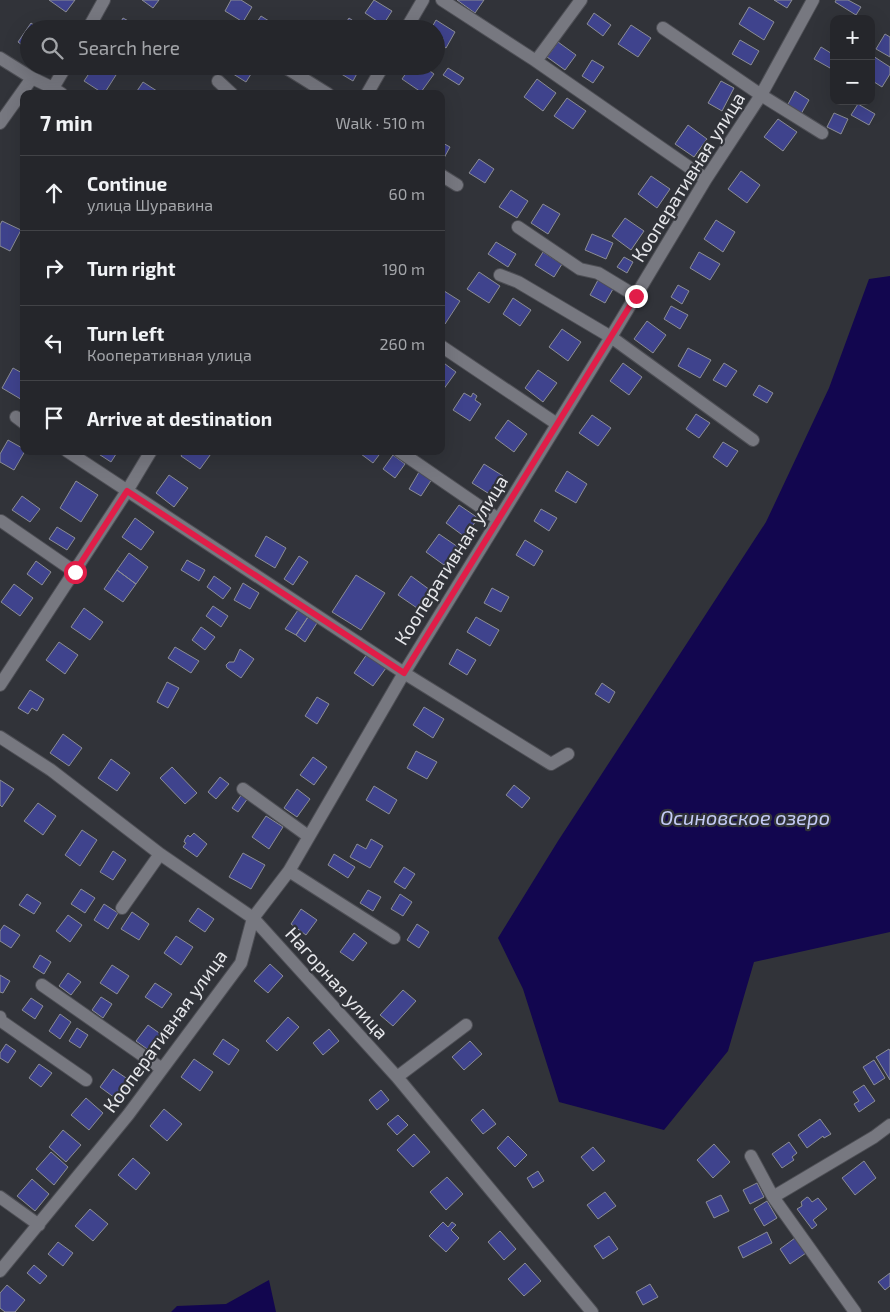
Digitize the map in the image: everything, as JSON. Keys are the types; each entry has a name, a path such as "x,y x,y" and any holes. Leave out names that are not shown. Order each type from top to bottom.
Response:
{"street":[{"path":"93,20 104,0"},
{"path":"411,20 423,0"},
{"path":"442,0 536,61 706,179"},
{"path":"536,61 581,0"},
{"name":"Кооперативная улица","path":"0,1271 128,1115 241,963 253,918 289,871 404,673 706,179 761,95 813,0"},
{"path":"663,28 761,95 822,133"},
{"path":"0,58 20,70"},
{"path":"27,75 56,90"},
{"path":"58,90 63,75"},
{"path":"297,75 322,90"},
{"path":"369,90 378,75"},
{"path":"23,90 32,78"},
{"path":"218,81 228,90"},
{"path":"0,123 20,95"},
{"path":"445,178 457,185"},
{"path":"518,227 580,269 598,273 636,296"},
{"path":"500,275 518,282 611,337 753,440"},
{"path":"445,349 557,424"},
{"path":"73,455 404,673 551,764 568,754"},
{"path":"0,685 75,572 149,455"},
{"path":"405,455 498,519"},
{"path":"1,521 75,572"},
{"name":"Нагорная улица","path":"0,737 51,770 160,854 253,918 397,1077 592,1312"},
{"path":"243,789 308,836"},
{"path":"122,908 160,854"},
{"path":"289,871 394,938"},
{"path":"42,985 162,1069"},
{"path":"0,1017 2,1021 86,1080"},
{"path":"397,1077 466,1025"},
{"path":"773,1197 874,1137 890,1125"},
{"path":"751,1156 773,1197 855,1312"},
{"path":"0,1197 39,1225"}],"water":[{"name":"Осиновское озеро","path":"890,276 890,932 754,962 728,1051 664,1130 559,1102 523,989 498,938 558,841 766,522 829,388 869,279"},
{"path":"269,1280 276,1312 171,1312 177,1306 226,1304"}],"building":[{"path":"49,0 75,0 66,12"},
{"path":"142,0 159,0 153,8"},
{"path":"231,0 241,0 252,7 244,20 240,20 225,11"},
{"path":"374,0 392,11 386,20 376,20 365,13"},
{"path":"457,0 484,0 475,13"},
{"path":"774,0 792,0 787,8"},
{"path":"836,0 848,0 861,7 856,15 835,2"},
{"path":"749,7 774,22 764,40 739,24"},
{"path":"594,13 611,25 603,36 587,24"},
{"path":"261,16 267,20 258,20"},
{"path":"631,25 651,38 638,57 618,44"},
{"path":"445,26 455,32 445,47"},
{"path":"885,34 890,37 890,57 876,49"},
{"path":"740,40 759,51 751,65 732,54"},
{"path":"558,42 576,55 565,70 547,57"},
{"path":"821,47 830,53 830,68 814,59"},
{"path":"875,57 890,67 890,74 882,87 875,83"},
{"path":"592,60 604,67 593,83 582,76"},
{"path":"448,68 464,78 459,85 443,75 445,75"},
{"path":"88,75 116,75 107,90 98,90 84,81"},
{"path":"235,75 250,75 246,82"},
{"path":"343,75 356,75 353,81"},
{"path":"405,75 433,75 422,90 418,90 402,79"},
{"path":"537,79 556,93 543,111 524,97"},
{"path":"721,81 734,88 722,111 708,103"},
{"path":"143,82 155,90 138,90"},
{"path":"795,91 809,100 801,114 787,106"},
{"path":"567,98 586,111 573,129 554,116"},
{"path":"857,105 875,114 869,125 851,115"},
{"path":"834,113 848,119 841,134 827,127"},
{"path":"778,119 797,132 783,151 764,137"},
{"path":"688,125 707,139 694,157 675,144"},
{"path":"445,144 450,147 445,156"},
{"path":"479,159 494,169 485,183 469,173"},
{"path":"741,171 760,185 747,203 728,189"},
{"path":"651,176 670,189 657,208 638,194"},
{"path":"511,190 528,201 517,218 499,207"},
{"path":"543,204 560,214 548,234 531,223"},
{"path":"625,218 644,231 631,250 612,236"},
{"path":"716,220 735,232 723,252 704,239"},
{"path":"2,221 20,230 10,251 0,246 0,225"},
{"path":"592,234 613,243 606,259 585,250"},
{"path":"496,242 516,254 508,267 488,254"},
{"path":"543,252 562,264 554,277 535,265"},
{"path":"699,252 720,264 710,280 690,268"},
{"path":"624,257 633,262 627,273 617,267"},
{"path":"479,272 500,286 489,303 467,289"},
{"path":"598,280 613,289 605,303 590,295"},
{"path":"678,285 689,291 682,304 671,297"},
{"path":"445,292 460,301 445,324"},
{"path":"513,298 531,310 520,326 503,314"},
{"path":"671,306 688,315 680,329 664,319"},
{"path":"647,321 666,335 653,353 634,339"},
{"path":"562,329 581,342 568,361 549,347"},
{"path":"688,348 711,360 700,378 678,366"},
{"path":"623,363 642,377 629,395 610,381"},
{"path":"724,363 737,371 726,387 713,380"},
{"path":"445,364 456,372 445,387"},
{"path":"13,368 20,372 20,399 2,388"},
{"path":"538,370 557,383 543,402 525,388"},
{"path":"759,385 773,393 767,403 753,395"},
{"path":"464,393 471,397 473,393 477,396 475,400 481,404 470,421 453,410"},
{"path":"696,414 710,423 699,438 686,429"},
{"path":"592,415 611,428 598,446 579,433"},
{"path":"508,420 527,434 514,452 495,438"},
{"path":"8,440 20,447 20,455 23,455 14,470 0,462 0,454"},
{"path":"723,442 738,451 727,467 713,457"},
{"path":"100,455 115,455 111,462"},
{"path":"182,455 210,455 200,469"},
{"path":"362,455 379,455 373,463"},
{"path":"393,455 405,464 395,478 383,469"},
{"path":"484,464 503,476 491,495 472,483"},
{"path":"567,471 587,484 576,503 555,491"},
{"path":"419,472 432,479 421,496 409,489"},
{"path":"169,475 188,488 174,507 156,493"},
{"path":"76,481 98,495 81,522 60,508"},
{"path":"22,496 40,509 30,522 12,510"},
{"path":"459,505 478,518 465,537 446,523"},
{"path":"541,509 557,518 549,531 534,521"},
{"path":"135,518 154,532 141,550 122,537"},
{"path":"57,527 75,538 67,550 49,539"},
{"path":"439,534 458,547 444,565 426,552"},
{"path":"266,536 286,548 275,568 255,556"},
{"path":"525,540 543,551 534,566 516,555"},
{"path":"129,553 148,567 136,584 117,570"},
{"path":"299,556 308,562 293,585 284,579"},
{"path":"187,560 205,570 199,581 181,570"},
{"path":"36,561 51,572 42,585 27,574"},
{"path":"117,570 136,584 123,602 104,589"},
{"path":"356,575 385,593 361,630 332,612"},
{"path":"214,576 231,588 223,599 207,587"},
{"path":"411,576 430,590 417,608 398,595"},
{"path":"243,583 259,593 250,609 234,600"},
{"path":"14,584 33,598 20,616 1,602"},
{"path":"492,588 509,597 501,612 484,603"},
{"path":"213,606 228,616 221,627 206,616"},
{"path":"84,608 103,622 90,640 71,627"},
{"path":"298,610 308,617 296,635 285,629"},
{"path":"308,617 317,623 305,642 296,635"},
{"path":"476,617 499,630 490,646 467,632"},
{"path":"201,627 215,637 205,650 192,640"},
{"path":"59,642 78,655 65,674 46,660"},
{"path":"175,647 199,661 191,673 168,658"},
{"path":"240,649 254,659 241,678 227,668 226,665 229,662 234,662"},
{"path":"457,649 476,660 467,675 449,664"},
{"path":"367,654 386,668 373,686 354,673"},
{"path":"167,682 179,688 168,708 157,702"},
{"path":"602,683 615,692 609,703 595,694"},
{"path":"30,690 44,699 37,711 32,708 28,714 18,708"},
{"path":"317,697 329,704 317,724 305,716"},
{"path":"424,707 444,719 433,738 413,725"},
{"path":"63,734 82,748 69,766 50,753"},
{"path":"416,751 437,762 427,779 407,768"},
{"path":"313,757 327,767 314,785 300,775"},
{"path":"111,759 130,773 117,791 98,778"},
{"path":"172,767 197,793 185,804 160,778"},
{"path":"220,777 229,784 216,799 208,792"},
{"path":"0,780 14,789 2,807 0,805"},
{"path":"514,785 530,798 522,808 506,795"},
{"path":"374,786 397,800 389,814 366,800"},
{"path":"297,789 310,799 297,817 284,808"},
{"path":"242,794 248,798 238,812 232,808"},
{"path":"38,803 56,816 43,835 24,821"},
{"path":"266,816 283,827 269,849 252,837"},
{"path":"82,830 97,840 80,866 65,855"},
{"path":"194,833 207,844 197,857 183,847 188,835 190,837"},
{"path":"371,839 383,846 370,868 350,857 357,844 366,849"},
{"path":"113,851 126,860 113,880 100,872"},
{"path":"243,853 265,865 251,889 229,877"},
{"path":"334,854 355,867 348,878 328,865"},
{"path":"404,867 415,874 405,889 394,882"},
{"path":"81,889 95,898 85,913 71,904"},
{"path":"368,890 381,897 373,911 360,903"},
{"path":"27,894 41,903 34,914 19,905"},
{"path":"400,894 412,902 403,916 391,909"},
{"path":"104,904 118,913 108,929 94,920"},
{"path":"198,908 214,919 205,932 189,921"},
{"path":"301,909 317,920 306,935 291,924"},
{"path":"132,912 149,924 139,940 121,929"},
{"path":"68,915 82,925 70,942 56,931"},
{"path":"417,924 429,932 419,948 407,940"},
{"path":"4,925 20,935 11,948 0,941 0,931"},
{"path":"354,933 367,943 353,961 340,952"},
{"path":"176,936 193,947 181,965 164,953"},
{"path":"40,955 51,962 44,974 33,967"},
{"path":"270,964 283,976 268,993 254,981"},
{"path":"112,965 129,976 117,994 100,983"},
{"path":"68,973 81,982 71,995 59,986"},
{"path":"0,975 10,981 3,993 0,992"},
{"path":"155,983 172,994 162,1008 145,997"},
{"path":"403,990 416,1001 393,1026 380,1015"},
{"path":"101,997 112,1004 103,1018 92,1010"},
{"path":"31,998 43,1006 35,1019 22,1010"},
{"path":"60,1014 71,1022 60,1039 49,1031"},
{"path":"288,1017 299,1027 277,1051 266,1041"},
{"path":"148,1025 162,1035 150,1051 136,1041"},
{"path":"77,1028 88,1035 80,1048 69,1041"},
{"path":"329,1029 339,1041 323,1055 313,1043"},
{"path":"223,1039 239,1050 229,1065 213,1054"},
{"path":"470,1041 482,1054 464,1070 452,1057"},
{"path":"6,1044 16,1051 8,1063 0,1058 0,1053"},
{"path":"889,1049 890,1051 890,1080 876,1057"},
{"path":"194,1059 213,1072 200,1091 181,1077"},
{"path":"874,1060 885,1078 874,1085 863,1067"},
{"path":"39,1064 52,1073 41,1087 29,1078"},
{"path":"113,1069 132,1082 119,1101 100,1087"},
{"path":"864,1085 875,1101 859,1112 854,1104 859,1101 853,1092"},
{"path":"381,1090 389,1100 377,1110 369,1100"},
{"path":"86,1098 103,1113 89,1130 71,1115"},
{"path":"164,1109 182,1124 167,1141 150,1126"},
{"path":"483,1109 496,1124 483,1134 471,1120"},
{"path":"398,1115 408,1125 397,1135 387,1124"},
{"path":"820,1119 831,1134 824,1138 823,1136 807,1148 798,1135"},
{"path":"63,1130 81,1145 66,1162 49,1147"},
{"path":"414,1134 430,1152 413,1167 397,1150"},
{"path":"508,1136 527,1155 515,1167 497,1148"},
{"path":"789,1142 797,1153 792,1157 794,1160 782,1168 772,1154"},
{"path":"714,1144 730,1162 713,1178 697,1160"},
{"path":"593,1147 605,1161 593,1171 581,1157"},
{"path":"51,1152 68,1167 54,1185 36,1169"},
{"path":"133,1158 150,1173 136,1190 118,1175"},
{"path":"864,1161 876,1178 855,1195 842,1178"},
{"path":"538,1171 544,1181 533,1188 527,1178"},
{"path":"447,1177 463,1194 446,1210 430,1192"},
{"path":"32,1179 49,1194 35,1211 17,1196"},
{"path":"757,1183 764,1197 750,1204 743,1190"},
{"path":"605,1192 616,1206 598,1219 587,1205"},
{"path":"721,1195 729,1211 714,1218 706,1202"},
{"path":"807,1197 812,1202 818,1198 827,1209 813,1220 817,1225 812,1229 797,1209 802,1206 801,1202"},
{"path":"767,1201 777,1218 764,1226 754,1209"},
{"path":"90,1209 108,1224 93,1241 75,1226"},
{"path":"443,1222 448,1227 452,1222 456,1225 451,1230 459,1238 446,1252 429,1236"},
{"path":"500,1231 516,1249 504,1260 488,1242"},
{"path":"767,1232 772,1243 743,1258 738,1247"},
{"path":"609,1236 618,1249 603,1259 594,1246"},
{"path":"795,1238 806,1253 790,1264 780,1249"},
{"path":"58,1242 73,1253 63,1266 48,1254"},
{"path":"525,1263 541,1281 524,1296 508,1279"},
{"path":"34,1265 47,1276 40,1284 27,1273"},
{"path":"890,1273 890,1286 885,1290 878,1282"},
{"path":"650,1284 658,1297 643,1305 636,1292"},
{"path":"7,1285 25,1300 15,1312 5,1312 0,1308 0,1293"}],"route":[{"path":"75,572 127,491 404,673 636,296"}]}
